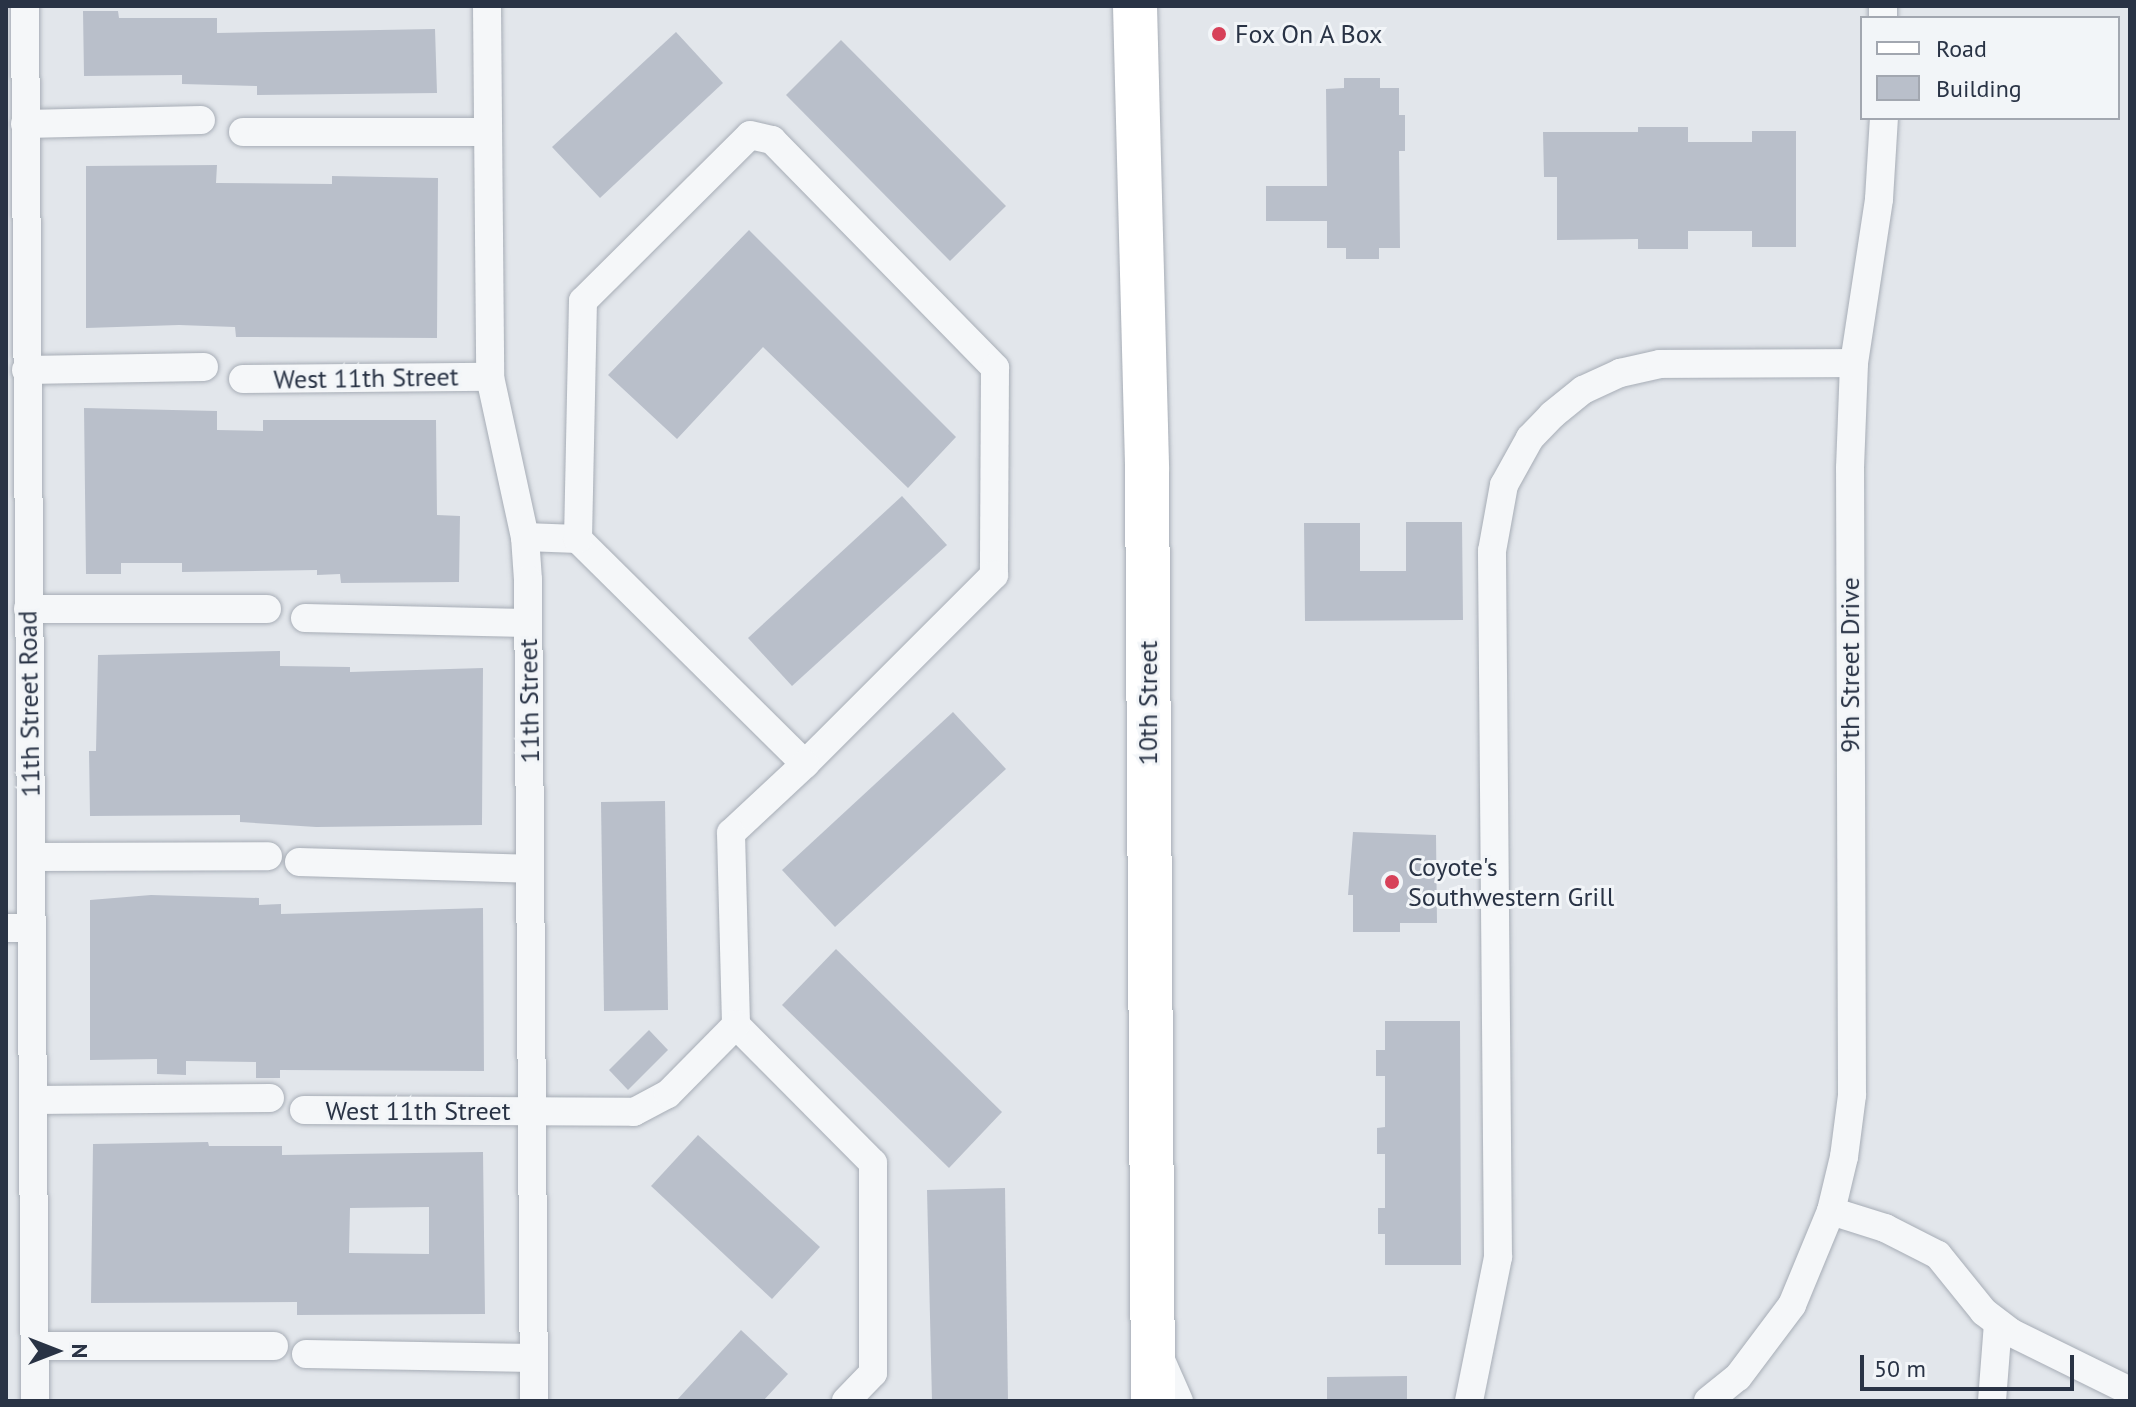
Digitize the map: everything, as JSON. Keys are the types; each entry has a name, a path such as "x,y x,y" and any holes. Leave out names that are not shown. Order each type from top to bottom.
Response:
{"main road":[{"name":"10th Street","path":"1135,6 1147,467 1153,1401"}],"street":[{"name":"11th Street Road","path":"25,6 25,124 16,183 26,370 17,548 28,609 31,857 19,928 33,1100 35,1401"},
{"name":"11th Street","path":"487,6 490,377 525,537 528,623 534,1401"},
{"path":"25,124 201,120"},
{"name":"9th Street Drive","path":"1708,1401 1738,1377 1792,1305 1831,1211 1852,1095 1854,363 1879,199 1884,120"},
{"path":"243,132 486,132"},
{"path":"578,539 583,301 750,135 772,140 995,368 994,575 805,764 731,833 736,1025 873,1163 873,1373 846,1401"},
{"path":"1469,1401 1498,1257 1492,551 1504,485 1530,438 1552,415 1583,390 1620,373 1660,364 1854,363"},
{"path":"26,370 204,367"},
{"name":"West 11th Street","path":"243,379 490,377"},
{"path":"525,537 578,539 805,764"},
{"path":"28,609 267,609"},
{"path":"305,618 528,623"},
{"path":"31,857 268,856"},
{"path":"299,862 530,869"},
{"name":"West 11th Street","path":"304,1110 634,1112 652,1106 736,1025"},
{"path":"33,1100 270,1098"},
{"path":"1831,1211 1885,1228 1938,1255 1998,1323 2130,1391"},
{"path":"1992,1401 1998,1323"},
{"path":"1155,1345 1179,1401"},
{"path":"35,1346 274,1346"},
{"path":"306,1354 533,1358"}],"building":[{"path":"83,11 118,11 119,18 217,18 217,33 435,29 437,93 257,95 257,86 182,84 182,75 84,76"},
{"path":"676,32 723,83 600,198 552,147"},
{"path":"841,40 1006,206 950,261 786,95"},
{"path":"1344,78 1380,78 1380,88 1399,88 1399,115 1405,115 1405,151 1399,151 1400,248 1379,248 1379,259 1346,259 1346,248 1327,248 1327,221 1266,221 1266,186 1327,186 1326,89 1344,88"},
{"path":"1638,127 1688,127 1688,142 1752,142 1752,131 1796,131 1796,247 1752,247 1752,231 1688,231 1688,249 1638,249 1638,239 1557,240 1557,177 1544,177 1543,132 1638,132"},
{"path":"217,165 216,183 332,184 332,176 438,178 437,338 236,337 235,327 179,325 86,328 86,166"},
{"path":"749,230 956,437 908,488 763,347 677,439 608,375"},
{"path":"84,408 217,411 217,430 263,431 263,420 436,420 437,515 460,516 459,582 341,583 340,574 317,575 317,570 182,572 182,563 121,563 121,574 86,574"},
{"path":"902,496 947,545 792,686 748,638"},
{"path":"1406,522 1462,522 1463,620 1305,621 1304,523 1360,523 1360,571 1406,571"},
{"path":"280,651 280,666 350,667 350,672 483,668 482,825 316,827 240,822 240,815 90,816 89,751 96,751 98,655"},
{"path":"953,712 1006,769 835,927 782,870"},
{"path":"665,801 668,1010 604,1011 601,802"},
{"name":"Coyote's Southwestern Grill","path":"1353,832 1436,835 1437,923 1400,923 1400,932 1353,932 1353,895 1348,895"},
{"path":"151,895 259,898 259,905 281,904 281,914 483,908 484,1071 280,1070 280,1078 256,1078 256,1062 186,1061 186,1075 157,1074 157,1059 90,1060 90,900"},
{"path":"836,949 1002,1112 949,1168 782,1005"},
{"path":"1385,1021 1460,1021 1461,1265 1385,1265 1385,1234 1378,1234 1378,1208 1385,1208 1385,1154 1377,1154 1377,1128 1385,1127 1385,1076 1376,1076 1376,1050 1385,1050"},
{"path":"649,1030 668,1050 628,1090 609,1070"},
{"path":"698,1135 820,1247 772,1299 651,1186"},
{"path":"208,1142 209,1146 282,1146 282,1155 483,1152 485,1314 297,1315 297,1302 91,1303 93,1144","holes":["429,1207 429,1254 349,1253 350,1208"]},
{"path":"1005,1188 1008,1401 932,1401 927,1190"},
{"path":"741,1330 788,1374 763,1401 676,1401"},
{"path":"1407,1376 1407,1401 1327,1401 1327,1377"}],"place":[{"name":"Fox On A Box","path":"1219,34"},
{"name":"Coyote's Southwestern Grill","path":"1392,882"}]}
